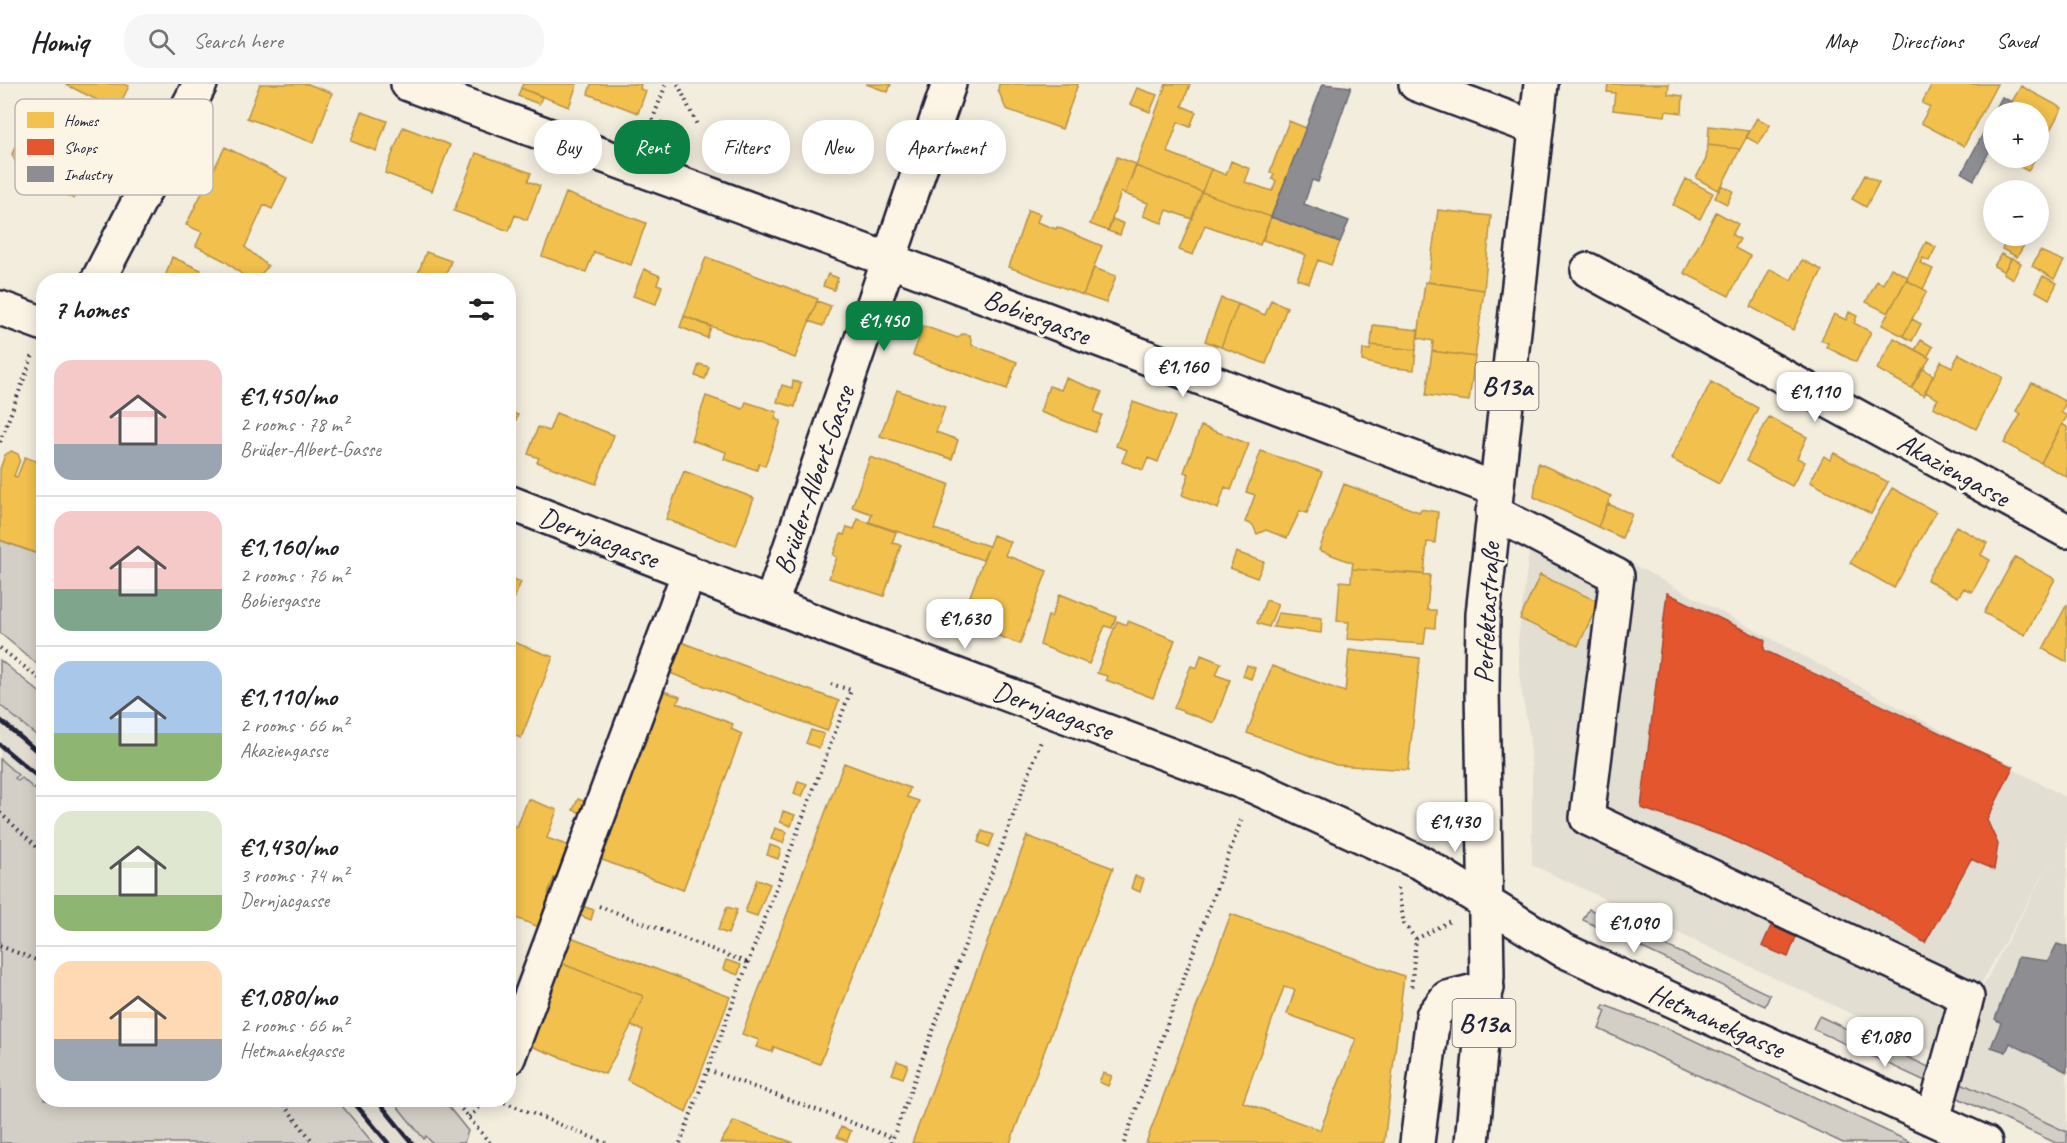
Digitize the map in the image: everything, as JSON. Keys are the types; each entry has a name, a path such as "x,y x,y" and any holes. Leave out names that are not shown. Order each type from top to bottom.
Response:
{"street":[{"path":"192,99 200,84"},
{"name":"Bobiesgasse","path":"408,84 614,159"},
{"name":"Brüder-Albert-Gasse","path":"771,604 949,84"},
{"path":"1416,84 1535,128"},
{"name":"Perfektastraße","path":"1472,1143 1487,988 1483,614 1540,84"},
{"name":"Bobiesgasse","path":"654,174 889,260 1494,500 1617,576 1587,818 1967,997 1934,1119"},
{"path":"102,273 142,195"},
{"name":"Akaziengasse","path":"1588,270 2067,531"},
{"path":"0,308 36,332"},
{"name":"Dernjacgasse","path":"516,505 1253,786 1423,864 1487,902"},
{"path":"516,1037 689,572"},
{"name":"Hetmanekgasse","path":"1487,902 1563,950 1985,1143"},
{"path":"1417,1143 1433,1017 1447,998 1487,988"}],"path":[{"path":"653,120 666,84"},
{"path":"678,84 697,125"},
{"path":"0,442 36,346"},
{"path":"0,648 36,676"},
{"path":"680,1143 850,690 831,684"},
{"path":"708,1070 892,1141 1053,709"},
{"path":"1124,1143 1253,786"},
{"path":"0,813 36,846"},
{"path":"1398,852 1396,882 1404,924 1416,939"},
{"path":"570,895 748,963"},
{"path":"0,946 36,960"},
{"path":"286,1107 314,1143"},
{"path":"460,1107 490,1143"},
{"path":"469,1117 480,1107"},
{"path":"516,1107 606,1143"}],"shaded area":[{"path":"1534,511 2067,798 2067,1131 1952,1082 1981,989 2053,858 1940,1055 1532,865 1532,775 1529,733 1520,683 1518,641"},
{"path":"0,540 36,553 36,663 0,633"},
{"path":"0,660 36,689 36,735 0,705"},
{"path":"0,705 36,734 36,791 22,778 19,782 15,778 18,775 0,759"},
{"path":"0,759 18,775 15,778 18,781 22,778 36,791 36,1107 343,1107 373,1143 0,1143"},
{"path":"1589,909 1770,995 1765,1006 1583,920"},
{"path":"1604,1005 1674,1031 1912,1143 1843,1143 1599,1029 1606,1011 1602,1009"},
{"path":"1819,1016 1931,1068 1925,1081 1813,1029"},
{"path":"1961,1083 2067,1132 2067,1143 2056,1143 1956,1097"},
{"path":"343,1107 398,1107 423,1138 426,1136 432,1143 373,1143"},
{"path":"398,1107 449,1107 468,1131 464,1143 432,1143 426,1136 424,1139"}],"building: Homes":[{"path":"65,84 124,84 129,86 122,99 95,99"},
{"path":"260,84 308,84 332,93 314,143 247,118"},
{"path":"523,84 577,84 569,107 521,88"},
{"path":"591,84 641,84 640,89 646,91 638,113 588,94"},
{"path":"866,84 891,84 888,92"},
{"path":"999,84 1078,84 1062,129 1006,109 998,90"},
{"path":"1166,84 1190,84 1182,106 1196,112 1190,127 1178,122 1167,152 1211,169 1202,192 1136,166"},
{"path":"1608,84 1669,84 1668,94 1683,96 1682,113 1666,111 1665,116 1613,110 1615,93 1607,92"},
{"path":"1932,84 1997,84 1987,102 1983,102 1983,110 1964,146 1921,123 1930,107 1922,103"},
{"path":"2021,86 2062,108 2049,132 2049,102 2012,102"},
{"path":"521,88 542,97 539,104 518,96"},
{"path":"1137,88 1157,95 1150,112 1130,104"},
{"path":"362,112 387,121 376,151 351,141"},
{"path":"1757,118 1770,125 1759,144 1746,137"},
{"path":"1289,121 1306,128 1271,217 1202,192 1211,169 1226,175 1231,161 1250,169 1245,182 1272,191 1276,181 1272,179 1274,174 1270,172"},
{"path":"1709,126 1750,131 1740,149 1708,145"},
{"path":"403,127 450,145 432,191 385,173"},
{"path":"1708,145 1740,149 1719,191 1696,178 1706,159"},
{"path":"225,147 287,178 272,209 264,205 245,247 268,266 262,273 240,273 225,261 196,246 202,232 186,225 201,195 213,195 213,171"},
{"path":"476,153 531,173 528,181 540,186 527,220 515,215 509,231 454,211"},
{"path":"1117,157 1136,164 1125,194 1121,192 1108,231 1090,224"},
{"path":"1136,166 1202,192 1192,219 1167,210 1162,223 1143,216 1148,203 1125,194"},
{"path":"1865,175 1879,182 1866,207 1852,199"},
{"path":"1686,179 1713,193 1700,219 1673,205"},
{"path":"1721,185 1733,191 1727,204 1715,198"},
{"path":"1202,192 1271,217 1260,245 1205,225 1193,255 1179,250"},
{"path":"566,193 646,223 631,265 594,252 586,272 542,256"},
{"path":"1028,210 1040,214 1037,222 1056,229 1057,227 1102,246 1083,295 1009,267"},
{"path":"1438,210 1491,216 1484,290 1428,282"},
{"path":"1716,212 1738,224 1732,235 1740,239 1735,248 1750,256 1729,296 1684,273"},
{"path":"1271,217 1340,242 1331,265 1318,260 1309,283 1297,279 1306,255 1263,240"},
{"path":"1113,219 1124,224 1120,235 1108,231"},
{"path":"1926,242 1936,247 1929,261 1923,258 1920,263 1933,269 1923,289 1906,280"},
{"path":"2004,246 2024,246 2017,257 2002,249"},
{"path":"2040,251 2064,261 2054,279 2032,266"},
{"path":"426,252 451,261 447,273 418,273"},
{"path":"2001,254 2011,259 2004,272 1994,266"},
{"path":"172,257 201,270 200,273 166,273"},
{"path":"706,257 818,299 795,358 684,316"},
{"path":"2012,258 2021,263 2013,279 2003,273"},
{"path":"1802,260 1822,270 1793,330 1751,307 1770,269 1791,280"},
{"path":"1094,268 1116,276 1106,303 1083,295"},
{"path":"1891,268 1908,277 1888,313 1866,302 1877,281 1883,284"},
{"path":"644,269 660,276 657,284 662,286 656,304 633,296"},
{"path":"828,274 838,278 834,290 823,286"},
{"path":"2043,276 2057,283 2049,299 2035,291"},
{"path":"1906,280 1927,291 1903,336 1882,325"},
{"path":"1425,282 1484,290 1475,357 1432,351 1433,341 1418,338"},
{"path":"1221,298 1238,304 1221,347 1205,341"},
{"path":"1271,300 1287,307 1266,364 1221,347 1238,304 1265,315"},
{"path":"817,301 831,306 823,326 809,321"},
{"path":"1849,312 1857,316 1854,323 1871,332 1856,362 1826,347 1828,343 1821,340 1834,314 1846,320"},
{"path":"684,316 711,327 707,338 680,327"},
{"path":"1912,319 1921,324 1912,341 1903,336"},
{"path":"1373,325 1418,330 1416,350 1371,345"},
{"path":"923,326 958,338 962,334 970,335 972,345 1017,362 1007,389 913,355"},
{"path":"1894,338 1930,358 1911,388 1877,369"},
{"path":"1921,340 1933,347 1927,357 1915,350"},
{"path":"1371,345 1416,350 1414,370 1385,367 1362,361 1363,349 1370,350"},
{"path":"1432,351 1475,357 1469,401 1426,395"},
{"path":"1959,354 2003,377 1976,429 1933,407 1938,399 1925,392 1941,361 1952,367"},
{"path":"699,364 709,367 705,379 695,376"},
{"path":"1922,368 1933,375 1924,396 1911,388"},
{"path":"1066,378 1102,392 1094,412 1102,415 1095,432 1040,412 1049,386 1061,390"},
{"path":"793,381 801,383 795,407 777,402 782,385 792,388"},
{"path":"1711,382 1758,408 1719,484 1671,459"},
{"path":"2032,383 2066,402 2061,412 2067,416 2041,463 2004,443 2021,414 2016,411"},
{"path":"897,390 945,407 936,432 958,440 952,459 880,436"},
{"path":"706,396 743,409 746,402 777,412 775,419 781,421 765,466 759,464 757,470 724,459 726,452 691,440"},
{"path":"1133,402 1175,417 1158,462 1148,458 1143,470 1122,462 1127,450 1116,446"},
{"path":"556,413 614,435 596,484 537,462 539,458 528,454 538,427 549,431"},
{"path":"1769,417 1807,437 1797,458 1805,462 1792,486 1746,461"},
{"path":"2062,424 2067,427 2067,477 2041,463"},
{"path":"1201,426 1249,444 1231,490 1225,487 1218,509 1182,495 1189,474 1184,472"},
{"path":"11,451 18,454 20,460 14,476 17,477 25,457 36,461 36,553 0,540 0,469 5,455"},
{"path":"1261,451 1322,472 1307,513 1300,511 1287,538 1266,530 1257,534 1253,525 1245,522 1255,495 1246,492"},
{"path":"1834,453 1888,482 1871,514 1810,482 1824,456 1830,460"},
{"path":"870,457 949,484 934,529 989,546 983,560 869,522 872,514 852,507"},
{"path":"1538,463 1611,496 1598,527 1534,497"},
{"path":"684,471 754,498 736,546 666,519"},
{"path":"1344,484 1419,512 1421,509 1438,512 1435,543 1427,542 1424,574 1352,569 1353,563 1319,550"},
{"path":"1892,488 1936,512 1894,588 1850,563"},
{"path":"1608,504 1632,514 1622,538 1598,527"},
{"path":"858,519 896,532 892,543 901,545 884,596 829,578 837,557 833,555 841,534 844,535 847,527 854,529"},
{"path":"1956,526 1987,543 1981,555 1990,560 1972,592 1964,588 1958,597 1927,580"},
{"path":"993,535 1011,542 1005,555 1047,571 1020,644 972,626 982,600 970,596"},
{"path":"1236,552 1264,562 1257,578 1230,568"},
{"path":"2015,557 2055,579 2025,635 1984,613"},
{"path":"1352,569 1430,575 1427,610 1436,610 1435,628 1426,627 1424,644 1347,639 1349,622 1337,621 1340,581 1351,582"},
{"path":"1540,575 1599,602 1578,646 1520,619"},
{"path":"516,580 521,582 516,594"},
{"path":"1060,594 1116,617 1112,628 1105,626 1089,664 1040,645 1048,616 1051,617"},
{"path":"1266,600 1278,604 1269,627 1257,623"},
{"path":"2067,604 2067,662 2043,649"},
{"path":"1278,613 1322,618 1321,633 1273,627"},
{"path":"1117,621 1127,625 1128,621 1175,640 1153,698 1106,680 1107,676 1097,673"},
{"path":"678,641 839,701 827,731 667,672"},
{"path":"516,643 553,657 521,738 516,736"},
{"path":"1349,650 1420,658 1408,770 1336,765 1247,733 1272,666 1345,692"},
{"path":"1201,655 1221,663 1216,675 1230,680 1214,723 1174,708 1191,666 1197,668"},
{"path":"1247,665 1255,668 1251,679 1243,676"},
{"path":"661,690 680,697 677,703 733,724 731,729 742,734 683,890 597,858"},
{"path":"811,730 824,734 819,748 806,743"},
{"path":"844,763 910,788 907,797 919,801 820,1064 774,1047 772,1052 756,1047 759,1040 742,1034"},
{"path":"798,781 807,784 802,797 794,794"},
{"path":"528,799 557,810 547,838 572,847 560,881 554,878 548,893 554,895 542,928 516,918 517,827"},
{"path":"578,799 589,803 585,814 573,810"},
{"path":"783,811 795,815 791,826 780,822"},
{"path":"775,828 787,832 783,843 771,839"},
{"path":"982,831 994,835 989,847 978,842"},
{"path":"1027,836 1113,868 1010,1143 912,1143"},
{"path":"770,845 781,849 778,859 767,855"},
{"path":"1135,876 1144,879 1140,892 1131,888"},
{"path":"757,879 770,884 757,916 745,912"},
{"path":"579,905 594,910 591,920 576,914"},
{"path":"727,907 737,910 728,934 718,930"},
{"path":"1231,914 1404,976 1384,1143 1146,1143","holes":["1284,987 1295,990 1287,1014 1356,1039 1320,1130 1243,1102"]},
{"path":"568,936 730,997 686,1112 627,1080 643,1030 631,1026 643,996 558,962"},
{"path":"726,960 741,965 738,975 723,969"},
{"path":"558,962 643,996 631,1026 605,1074 528,1045"},
{"path":"897,1061 908,1065 903,1078 892,1074"},
{"path":"1103,1073 1112,1076 1108,1086 1099,1082"},
{"path":"734,1121 794,1143 720,1143"},
{"path":"841,1127 851,1131 847,1141 837,1137"}],"building: Shops":[{"path":"1667,593 1765,640 1764,650 2013,767 1987,820 1998,844 1994,870 1971,859 1925,943 1859,901 1726,837 1641,808"},
{"path":"1771,926 1796,937 1788,957 1762,946"}],"building: Industry":[{"path":"1323,84 1351,87 1318,182 1312,180 1304,204 1349,221 1340,242 1271,217"},
{"path":"2002,97 2012,102 1999,102"},
{"path":"1983,134 1983,163 1974,180 1962,173"},
{"path":"2057,944 2067,947 2067,1072 2010,1043 2006,1052 1991,1047 2001,1023 1995,1019 2018,957 2048,961"}],"railway":[{"path":"0,720 36,750"},
{"path":"0,745 36,775"},
{"path":"358,1107 388,1143"},
{"path":"383,1107 412,1143"}]}
